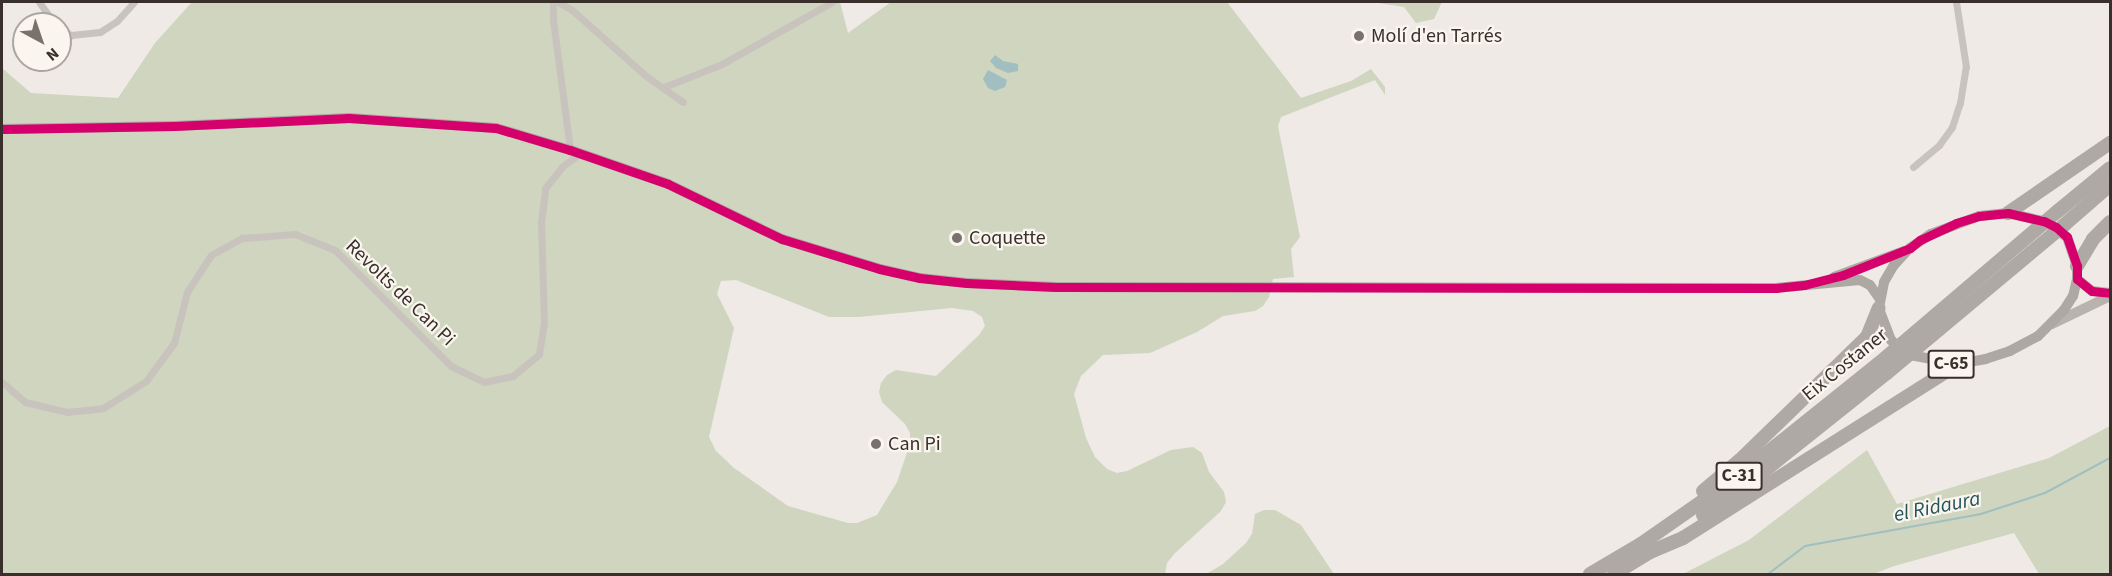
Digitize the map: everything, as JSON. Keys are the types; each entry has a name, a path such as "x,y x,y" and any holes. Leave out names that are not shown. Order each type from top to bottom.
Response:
{"highway":[{"path":"2008,213 2110,143"},
{"name":"Eix Costaner","path":"1590,574 1646,548 1744,487 1883,369 2058,211 2110,168"},
{"name":"Eix Costaner","path":"1883,369 2064,225 2110,185"},
{"name":"C-65","path":"2077,273 2093,239 2110,222"},
{"path":"1646,548 1867,336 1879,303"},
{"path":"1646,548 1683,538 1958,364"},
{"name":"Eix Costaner","path":"1614,574 1646,548"}],"main road":[{"path":"2,129 174,126 349,118 495,128 575,151 668,184 782,239 880,268 957,282 1090,288 1776,288 1860,280 1870,285 1879,303"},
{"path":"1879,303 1894,265 1910,248 1920,240 1956,223 1979,216 2008,213 2044,221 2056,227 2067,237 2077,273"},
{"path":"1803,285 1853,271 1910,248"},
{"name":"C-65","path":"1879,303 1891,340 1905,354 1931,361 1958,364 2010,351 2038,336 2052,324 2073,296 2077,273"}],"street":[{"path":"72,35 100,33 117,21 134,2"},
{"path":"553,2 553,20 575,151"},
{"path":"558,2 572,10 646,76 683,102"},
{"path":"664,87 722,64 832,2"},
{"path":"1913,167 1939,145 1952,127 1960,103 1966,67 1956,2"},
{"name":"Revolts de Can Pi","path":"2,382 25,402 66,412 103,408 146,381 174,343 187,292 211,255 242,238 295,234 335,250 451,366 484,382 513,376 538,354 544,323 541,223 545,188 575,151"},
{"path":"2077,273 2092,291 2110,295"},
{"path":"2052,324 2110,295"}],"green space":[{"path":"192,2 840,2 848,33 891,2 1227,2 1301,98 1351,81 1371,69 1385,87 1385,95 1375,80 1281,117 1278,126 1300,237 1291,249 1294,277 1273,279 1269,297 1263,306 1255,311 1223,316 1197,332 1150,353 1103,355 1081,376 1074,394 1086,438 1095,457 1107,469 1117,473 1127,471 1171,450 1193,447 1202,453 1209,472 1224,492 1226,502 1221,511 1174,554 1167,563 1165,574 2,574 2,68 31,93 118,98 155,43","holes":["736,280 829,317 859,317 952,308 973,311 982,317 985,326 979,335 936,376 896,370 887,375 881,383 879,392 882,402 905,424 910,433 910,444 897,482 877,515 857,523 848,523 788,506 734,468 716,451 709,437 734,328 717,294 721,281"]},
{"path":"1372,2 1442,2 1434,19 1416,23 1404,7"},
{"path":"2110,426 2110,574 2039,574 2014,533 1894,566 1874,574 1683,574 1749,540 1867,450 1897,504 2049,458"},
{"path":"1264,510 1275,510 1301,525 1334,574 1206,574 1223,564 1246,543 1252,534 1255,514"}],"water":[{"path":"995,55 1003,61 1018,64 1018,71 1008,73 996,68 990,61"},
{"path":"988,70 1007,80 1005,87 995,91 988,88 983,79"}],"waterway":[{"name":"el Ridaura","path":"1768,574 1805,546 1981,514 2045,493 2110,458"}],"cycle path":[{"path":"2,129 174,126 349,118 496,128 570,150 668,184 782,239 880,269 920,278 967,283 1056,287 1776,288 1804,285 1843,275 1910,248 1920,240 1956,223 1979,216 2008,213 2044,221 2056,227 2067,237 2077,266 2077,279 2092,291 2110,293"}],"place":[{"name":"Molí d'en Tarrés","path":"1359,36"},
{"name":"Coquette","path":"957,238"},
{"name":"Can Pi","path":"876,444"}]}
